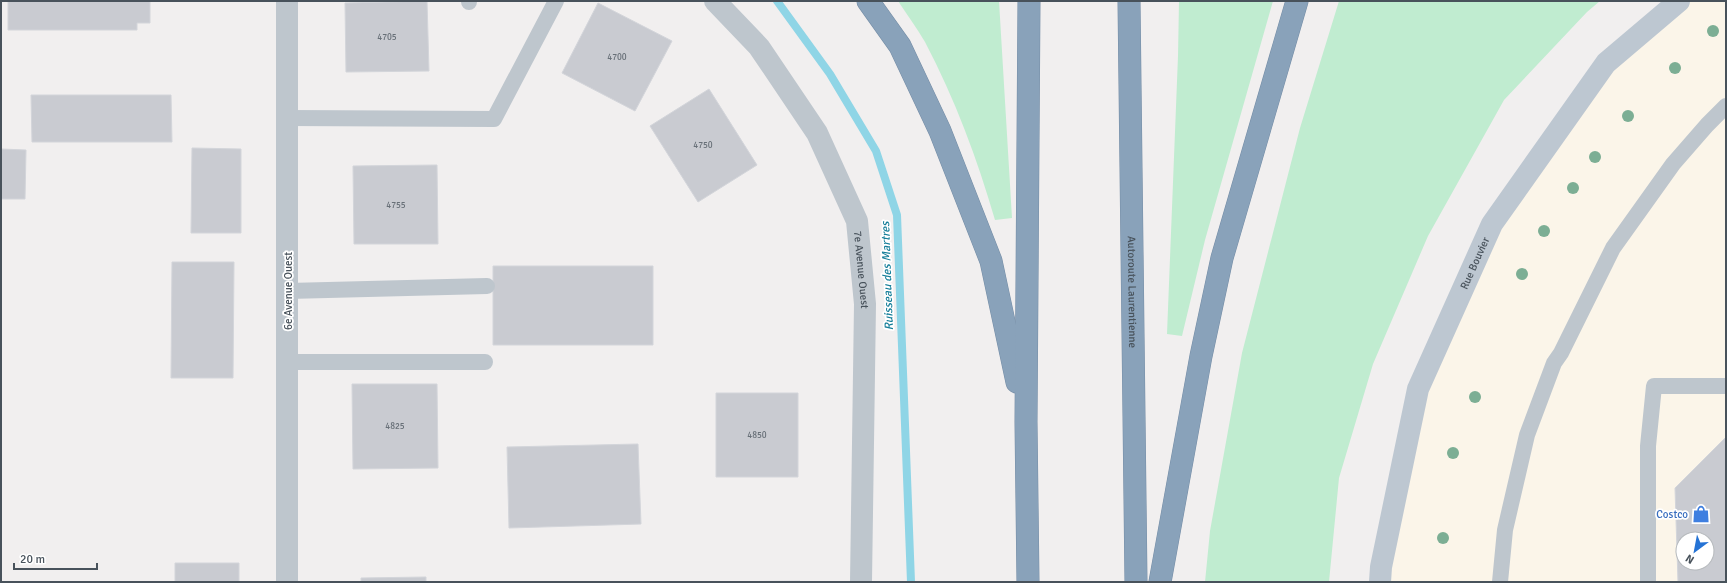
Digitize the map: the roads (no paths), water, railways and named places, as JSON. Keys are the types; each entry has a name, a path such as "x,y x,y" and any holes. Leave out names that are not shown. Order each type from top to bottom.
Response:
{"highway":[{"path":"868,1 900,46 940,131 991,261 1026,422"},
{"path":"1028,582 1026,422 1029,1"},
{"name":"Autoroute Laurentienne","path":"1129,1 1136,582"},
{"path":"1160,582 1201,356 1222,258 1297,1"}],"street":[{"name":"6e Avenue Ouest","path":"287,1 288,582"},
{"name":"7e Avenue Ouest","path":"715,1 759,47 817,133 857,221 865,304 861,582"},
{"name":"Rue Bouvier","path":"1380,582 1381,567 1418,389 1492,224 1606,64 1679,1"}],"lane":[{"path":"287,118 494,119 556,1"},
{"path":"1500,582 1505,530 1527,435 1554,362 1561,353 1613,248 1673,164 1707,125 1726,106"},
{"path":"288,291 487,286"},
{"path":"288,362 485,362"},
{"path":"1648,582 1648,446 1654,386 1726,386"}],"waterway":[{"name":"Ruisseau des Martres","path":"777,1 830,74 876,151 897,215 911,582"}],"place":[{"name":"Costco","path":"1701,514"}]}
